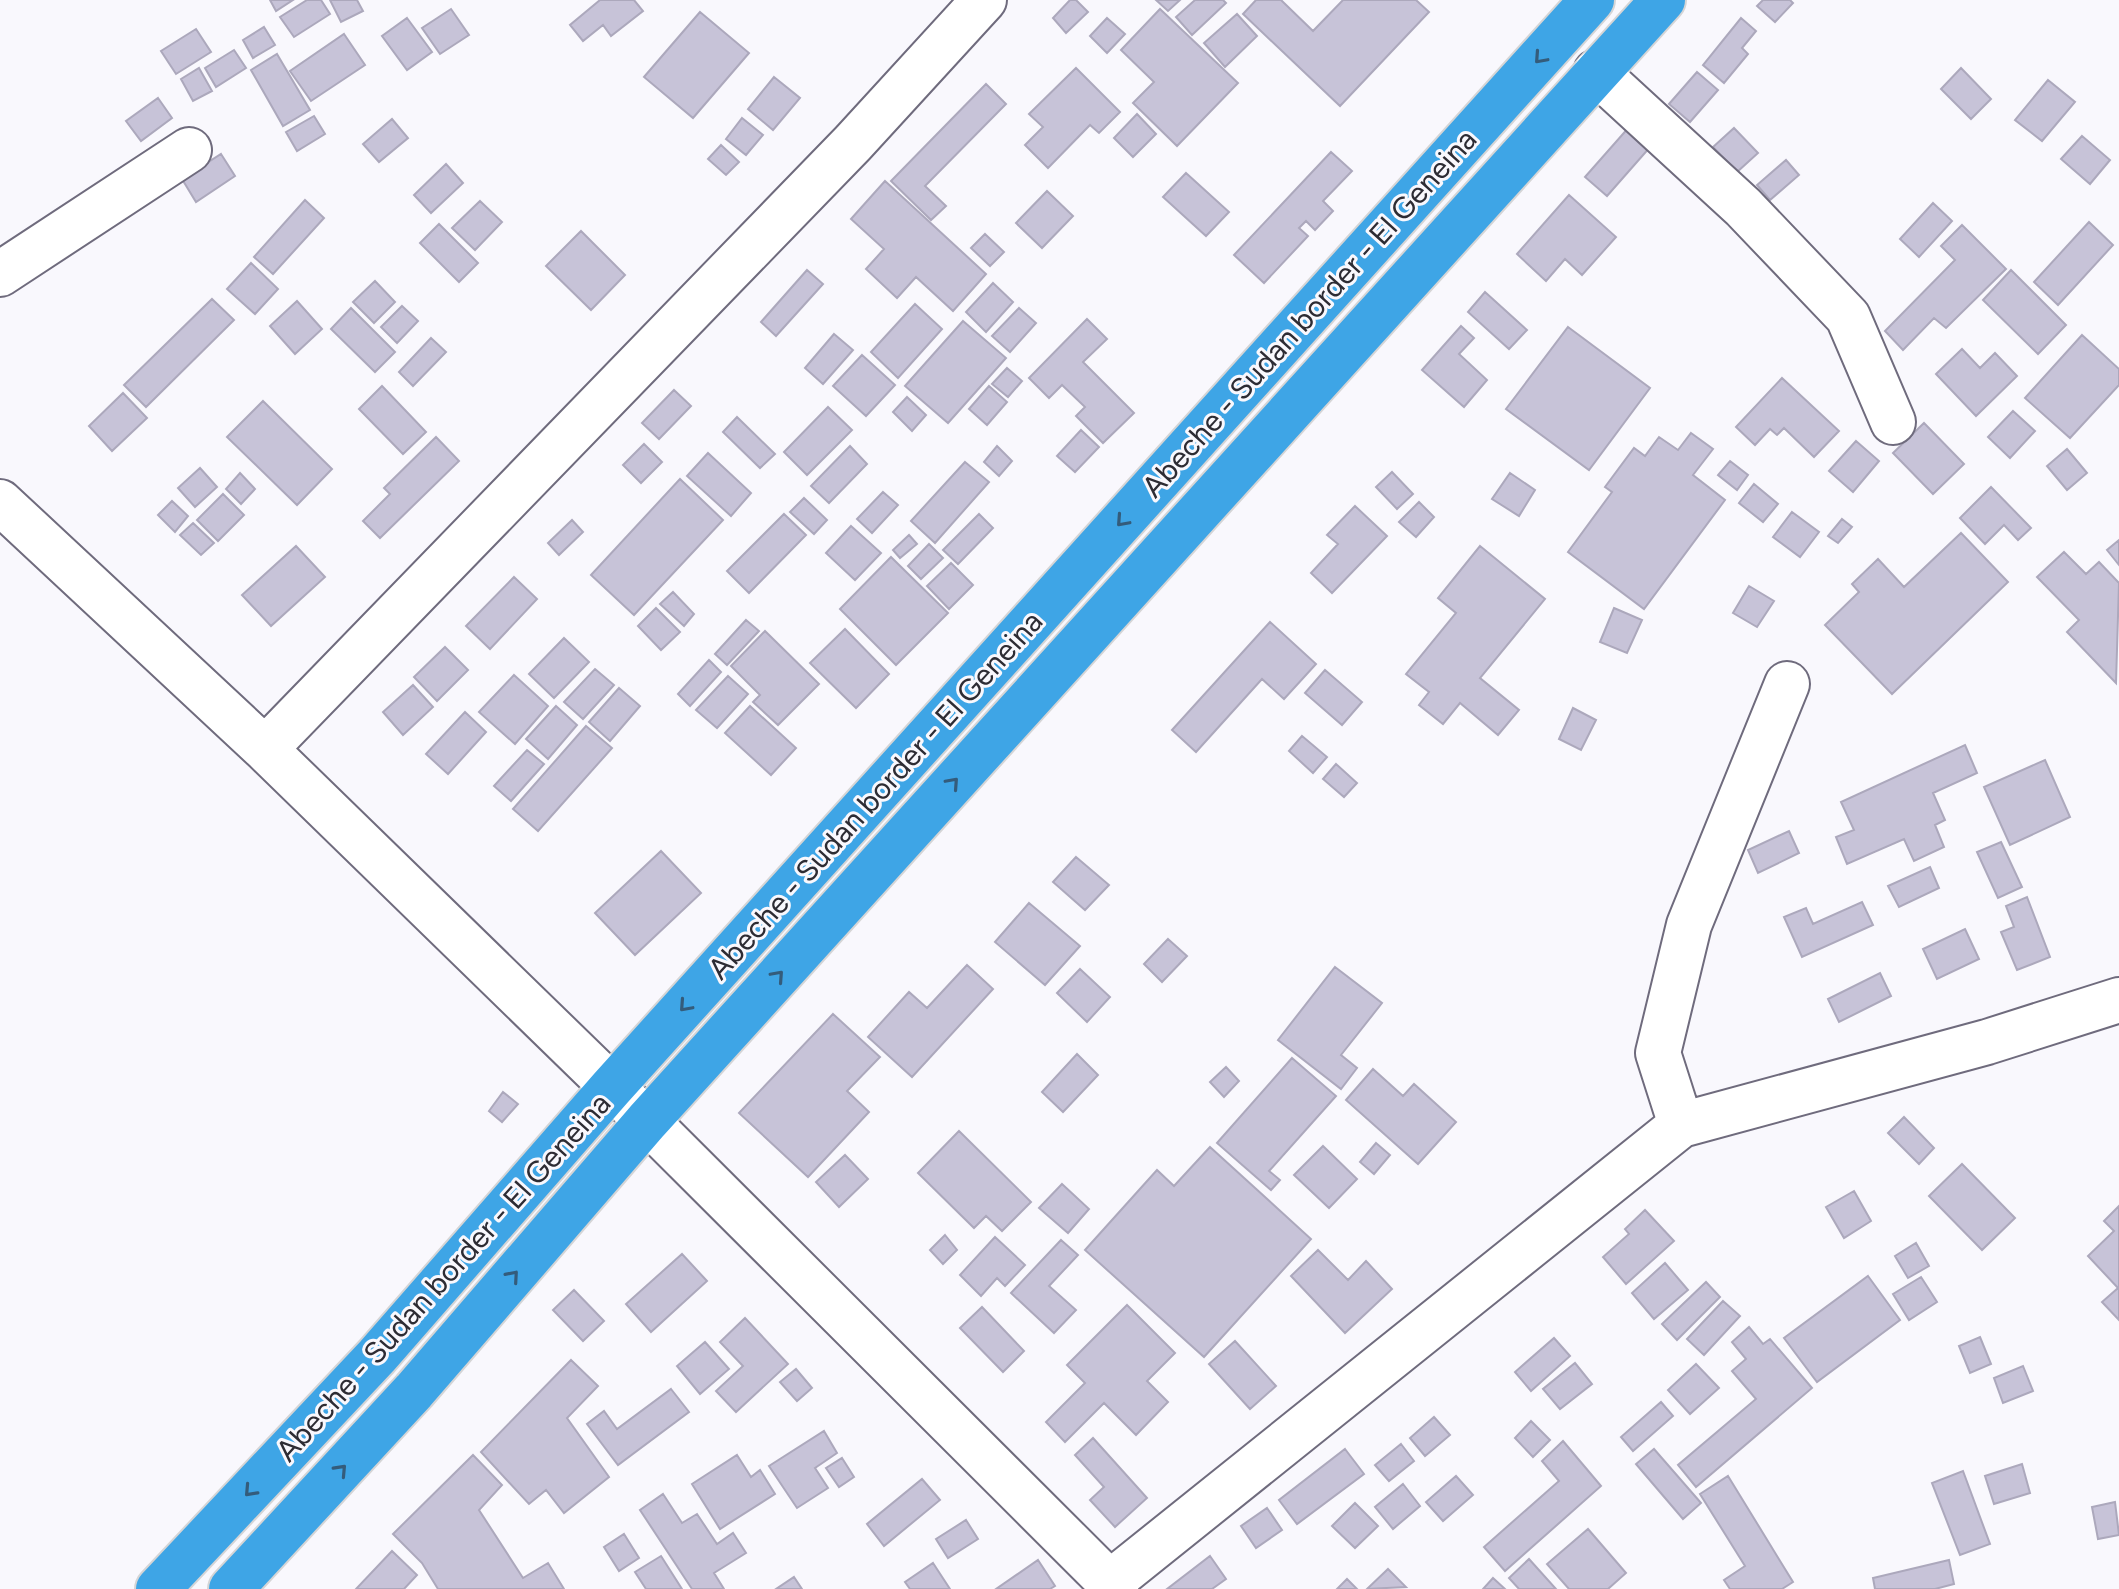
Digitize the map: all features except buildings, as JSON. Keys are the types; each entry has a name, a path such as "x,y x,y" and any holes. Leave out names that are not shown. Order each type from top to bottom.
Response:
{"highway":[{"name":"Abeche - Sudan border - El Geneina","path":"158,1589 377,1356 611,1088 1592,0"},
{"name":"Abeche - Sudan border - El Geneina","path":"231,1589 414,1391 647,1121 1663,0"},
{"path":"377,1356 414,1391"}],"street":[{"path":"265,749 853,143 984,0"},
{"path":"1596,72 1743,207 1848,317 1893,422"},
{"path":"0,274 189,150"},
{"path":"0,502 265,749 647,1121 1114,1586 1681,1125 1987,1042 2119,1000"},
{"path":"1681,1125 1658,1053 1685,939 1787,684"}]}
